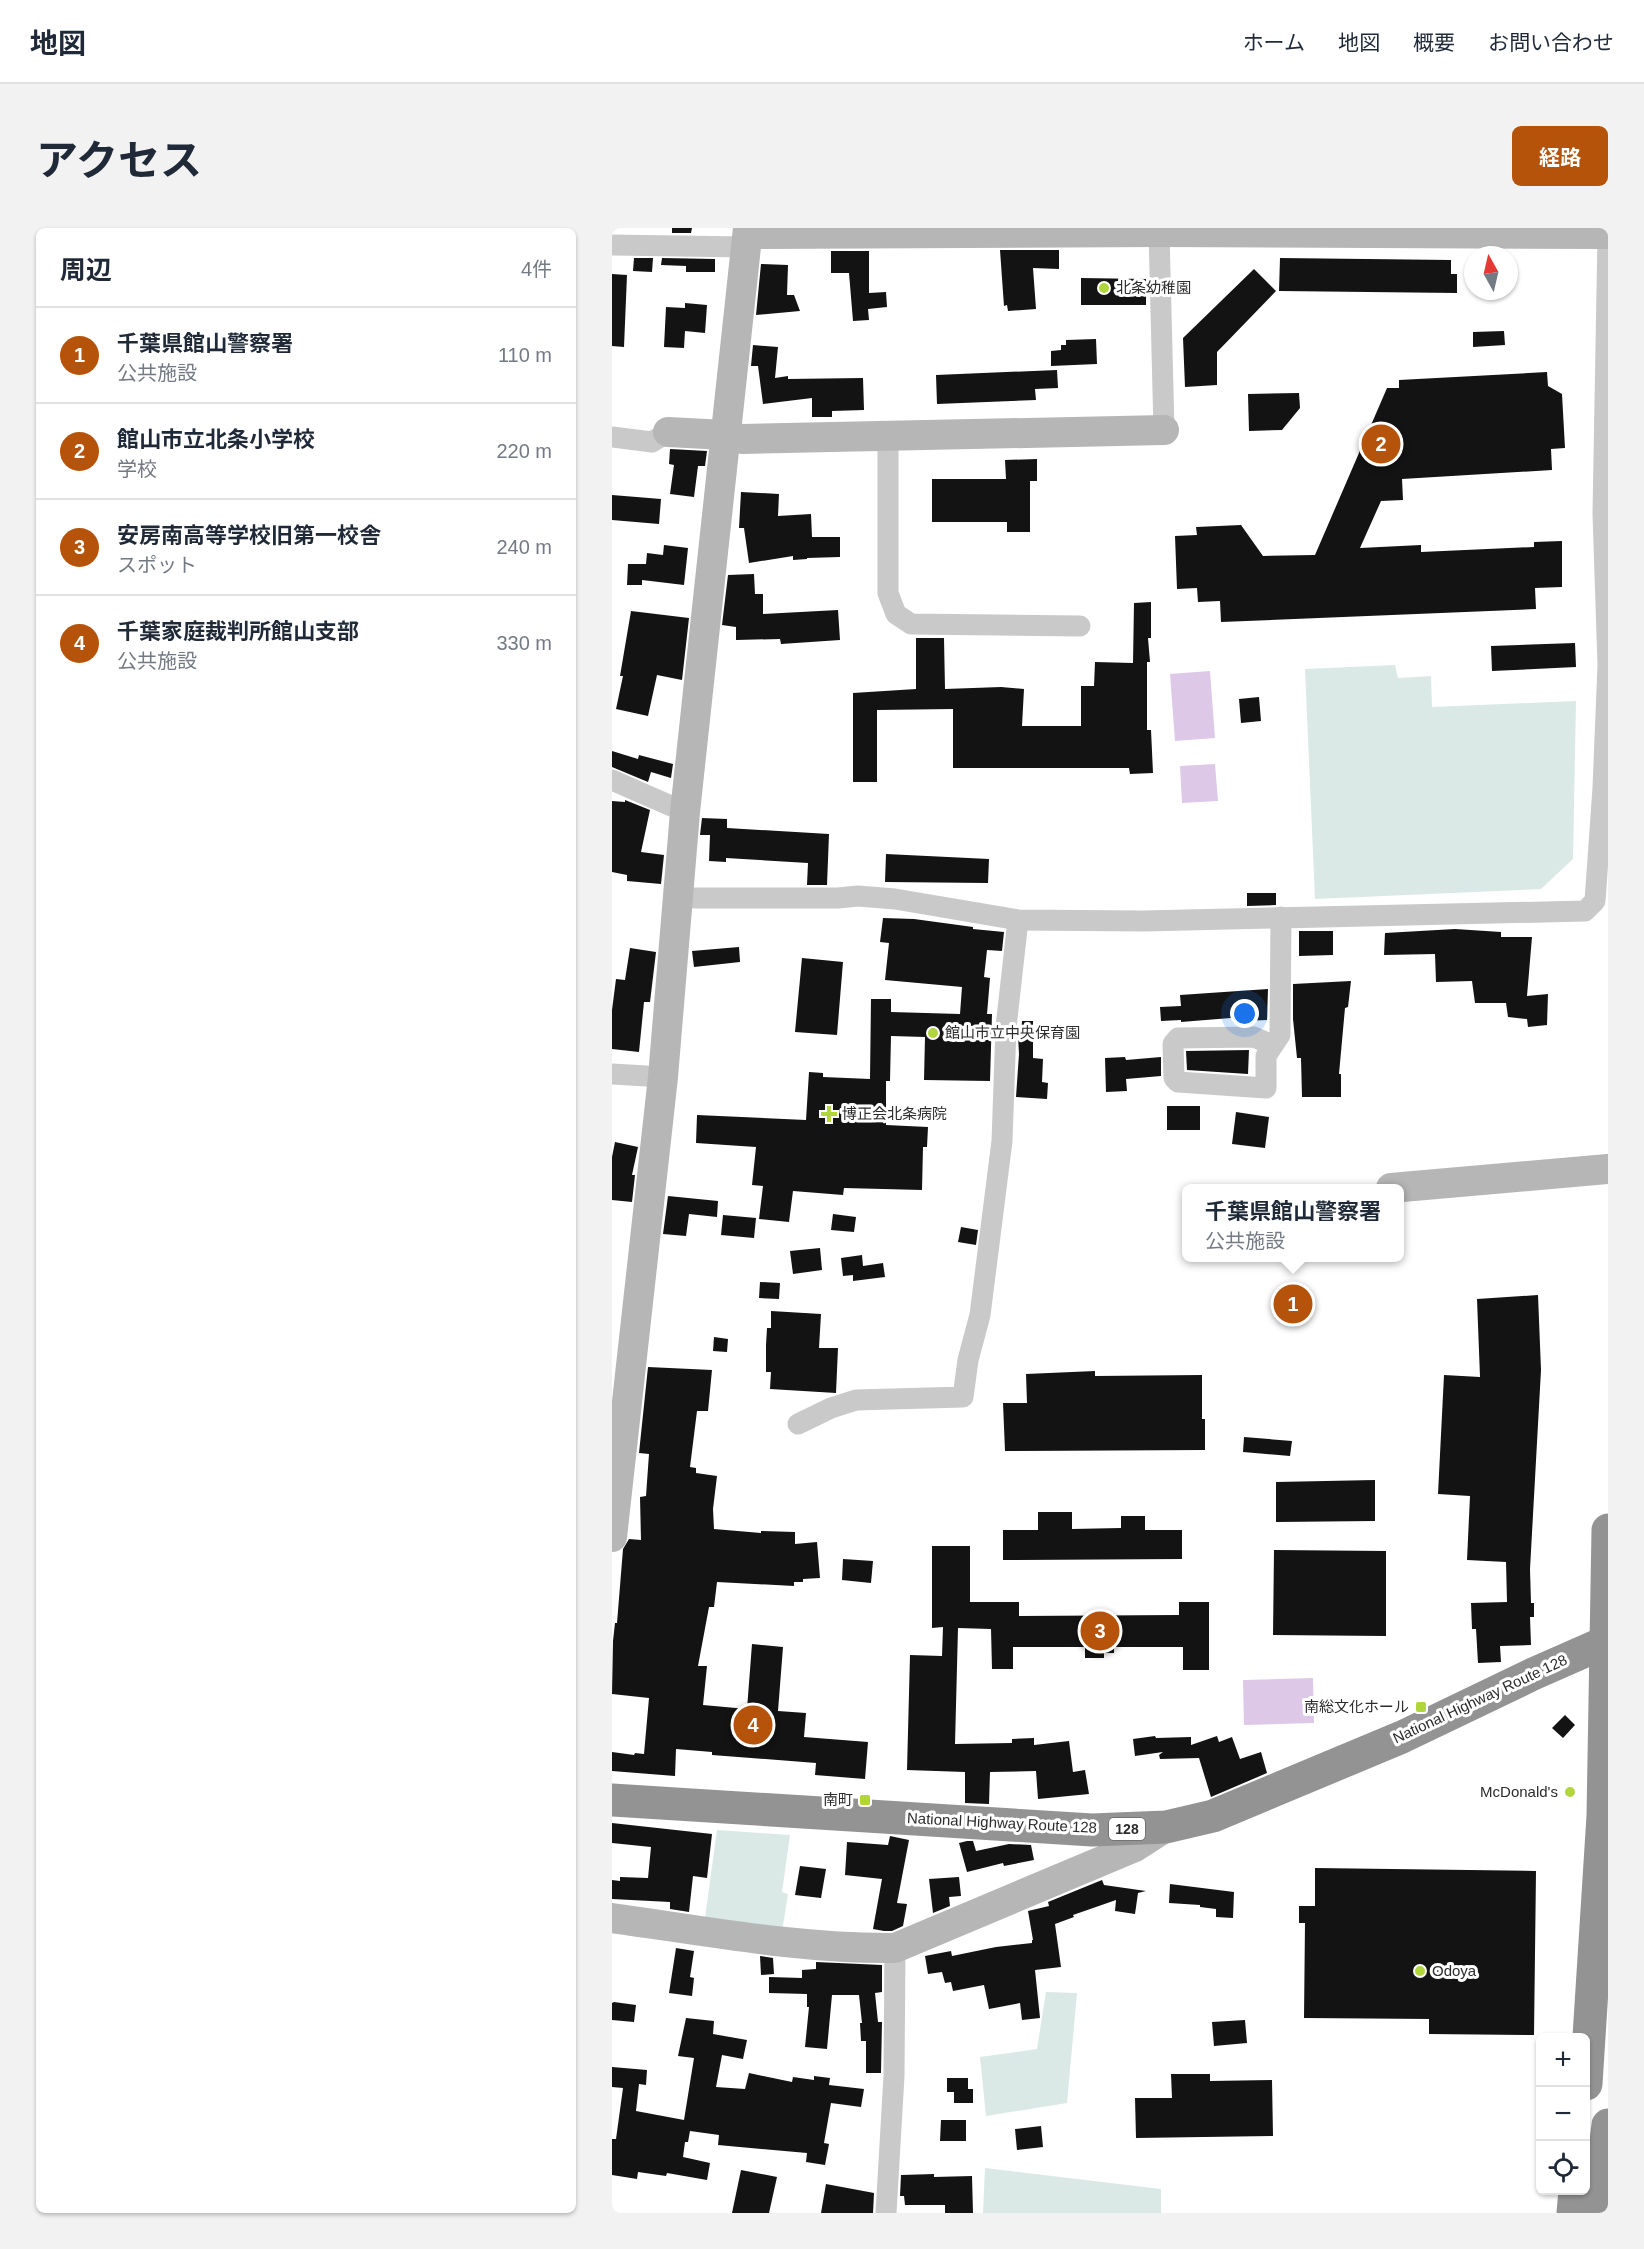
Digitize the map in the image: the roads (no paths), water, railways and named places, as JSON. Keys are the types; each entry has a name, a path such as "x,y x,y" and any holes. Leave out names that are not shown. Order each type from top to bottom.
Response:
{"highway":[{"path":"1589,2033 1603,1816 1608,1530"},
{"name":"National Highway Route 128","path":"612,1800 1092,1830 1166,1827 1213,1816 1402,1737 1607,1641"},
{"path":"1597,2213 1608,2125"},
{"path":"1573,2213 1575,2195"}],"street":[{"path":"612,245 747,236 1443,231 1608,234 1603,514 1608,665 1595,901 1586,911 1143,921 1017,920 895,899 858,896 679,898"},
{"path":"612,437 652,442 668,432 725,435 742,439 1164,430 1159,232"},
{"path":"612,1537 618,1438 663,1077 685,812 747,236"},
{"path":"888,436 888,593 896,614 911,624 1080,626"},
{"path":"612,780 685,812"},
{"path":"1272,1045 1254,1037 1178,1038 1173,1044 1174,1078 1178,1082 1266,1088 1266,1056 1280,1035 1281,917"},
{"path":"798,1424 831,1408 855,1400 963,1397 968,1360 980,1315 1002,1141 1006,1027 1017,920"},
{"path":"612,1074 663,1077"},
{"path":"1404,1187 1608,1169"},
{"path":"612,1918 793,1942 860,1949 895,1948 1135,1847 1166,1827"},
{"path":"886,2213 894,2076 895,1948"}],"place":[{"name":"北条幼稚園","path":"1104,288"},
{"name":"館山市立北条小学校","path":"1381,444"},
{"name":"館山市立中央保育園","path":"933,1033"},
{"name":"博正会北条病院","path":"829,1114"},
{"name":"千葉県館山警察署","path":"1293,1304"},
{"name":"安房南高等学校旧第一校舎","path":"1100,1631"},
{"name":"南総文化ホール","path":"1421,1707"},
{"name":"千葉家庭裁判所館山支部","path":"753,1725"},
{"name":"McDonald's","path":"1570,1792"},
{"name":"南町","path":"865,1800"},
{"name":"Odoya","path":"1420,1971"}]}
